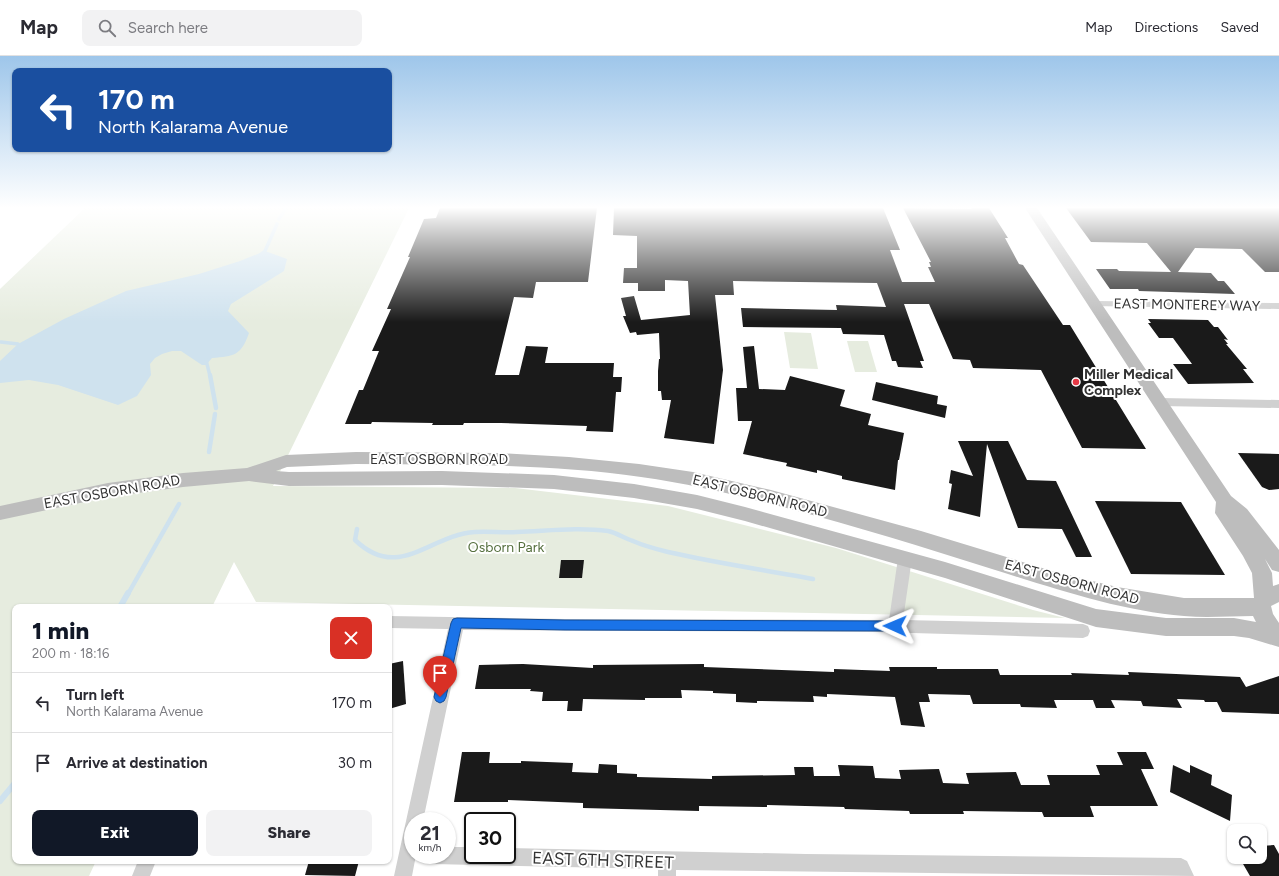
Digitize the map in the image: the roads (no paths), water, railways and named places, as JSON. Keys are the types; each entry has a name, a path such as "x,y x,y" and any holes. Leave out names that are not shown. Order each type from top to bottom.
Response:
{"main road":[{"path":"1057,246 1225,501 1241,514 1279,564"},
{"name":"EAST OSBORN ROAD","path":"249,474 286,461 356,458 498,459 569,463 639,470 693,479 770,497 921,539 1052,579 1117,596 1184,607 1268,600"},
{"name":"EAST OSBORN ROAD","path":"0,513 108,490 183,480 249,474 289,479 355,478 504,480 606,487 697,502 797,527 906,558 1096,618 1132,624 1166,627 1234,627 1249,629 1279,638"},
{"path":"1225,501 1224,513 1250,550 1262,573 1268,600 1266,622 1279,638"}],"street":[{"name":"EAST MONTEREY WAY","path":"1095,304 1279,306"},
{"path":"1160,402 1279,404"},
{"path":"895,626 906,558"},
{"path":"392,622 565,625 895,626 1083,632"},
{"path":"416,812 457,623"},
{"name":"EAST 6TH STREET","path":"456,856 667,869 1183,872"},
{"path":"141,876 147,864"},
{"path":"403,876 407,864"}],"water":[{"path":"265,251 287,259 284,271 231,304 228,311 249,333 243,346 236,353 212,358 206,365 202,365 181,351 172,351 162,354 155,358 150,364 151,375 137,396 118,405 58,385 29,380 0,383 0,361 18,344 64,319 126,291 199,274 240,261"}],"waterway":[{"path":"260,255 265,251 267,246"},
{"path":"1,342 18,344"},
{"path":"206,360 210,376"},
{"path":"210,375 216,408"},
{"path":"209,452 215,414"},
{"path":"128,594 179,504"},
{"path":"357,529 355,540 371,552 386,557 400,557 414,553 443,540 458,535 475,532 574,529 608,531 655,549 722,563 813,579"},
{"path":"122,604 128,593"},
{"path":"0,801 12,787"}],"place":[{"name":"Miller Medical Complex","path":"1076,382"}],"park label":[{"name":"Osborn Park","path":"506,547"}]}
